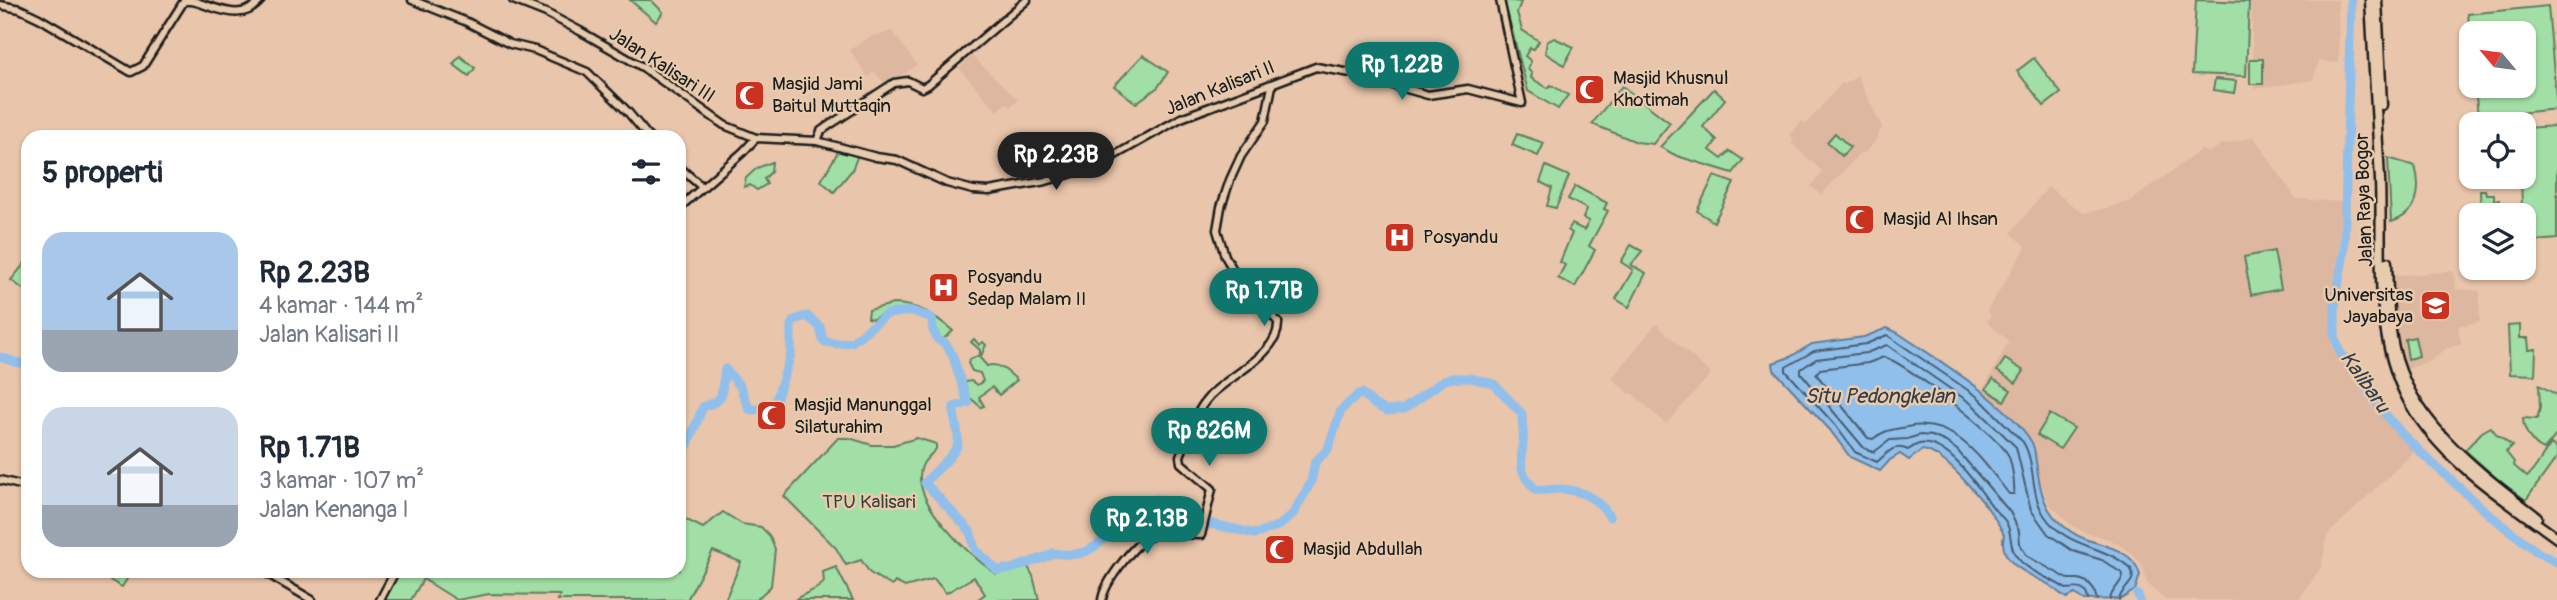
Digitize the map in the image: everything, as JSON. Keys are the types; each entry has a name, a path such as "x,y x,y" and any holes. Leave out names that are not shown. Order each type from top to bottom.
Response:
{"highway":[{"name":"Jalan Raya Bogor","path":"2370,0 2380,123"},
{"name":"Jalan Raya Bogor","path":"2377,0 2384,226 2391,331 2399,374 2415,412 2437,440 2494,491 2557,538"},
{"name":"Jalan Raya Bogor","path":"2399,374 2421,410 2441,435 2488,478 2557,532"}],"street":[{"path":"0,5 20,9 39,18 127,71 133,72 145,63 184,1 244,13 254,8 261,0"},
{"path":"412,0 467,22 510,44 535,50 587,72 643,130"},
{"name":"Jalan Kalisari III","path":"513,0 546,13 643,68 721,124 756,138 817,141"},
{"path":"817,141 826,128 894,83 905,80 922,88 928,85 1027,0"},
{"name":"Jalan Kalisari II","path":"817,141 900,161 959,187 999,191 1096,166 1181,118 1272,86 1316,67 1352,73 1428,95 1468,89 1522,103 1500,0"},
{"path":"1102,600 1104,590 1144,540 1157,534 1202,529 1212,488 1183,465 1179,458 1199,410 1220,386 1266,350 1278,331 1278,322 1253,300 1237,276 1217,235 1227,187 1241,156 1265,121 1272,86"},
{"path":"686,202 756,138"},
{"path":"686,173 702,187"},
{"path":"0,480 21,484"},
{"path":"275,578 312,600"},
{"path":"380,600 392,578"}],"shaded area":[{"path":"2204,0 2338,0 2339,63 2319,61 2313,80 2254,89 2251,3"},
{"path":"892,31 917,65 886,85 875,72 868,77 850,50 870,37"},
{"path":"972,56 1018,100 1010,107 1006,103 997,111 959,68"},
{"path":"1858,75 1882,127 1874,143 1863,154 1861,152 1821,195 1811,186 1823,172 1791,143 1794,139 1790,135 1802,121 1806,124 1842,83 1845,85"},
{"path":"2254,137 2296,199 2342,202 2332,345 2371,406 2417,449 2327,535 2321,567 2298,600 2165,600 2147,583 2143,566 2132,553 2109,539 2073,526 2050,505 2039,480 2033,445 2010,418 1982,392 2009,341 1987,322 1991,315 1987,311 2026,247 2011,233 2048,187 2083,213 2107,208 2131,201 2201,150 2208,153 2221,145"},
{"name":"Universitas Jayabaya","path":"2454,271 2456,289 2480,291 2480,322 2458,326 2461,344 2447,348 2429,361 2405,370 2398,351 2390,276"},
{"path":"1656,324 1711,374 1666,424 1612,378"}],"green space":[{"path":"630,0 651,0 663,12 656,22"},
{"path":"1504,0 1521,2 1517,12 1522,30 1539,41 1525,56 1531,61 1528,69 1532,74 1531,78 1568,95 1558,109 1528,91"},
{"path":"2196,0 2249,2 2246,76 2192,74"},
{"path":"2548,6 2557,109 2478,112 2476,98 2536,98 2536,21 2469,21 2468,14"},
{"path":"1554,38 1574,47 1564,65 1545,53 1547,42"},
{"path":"1143,55 1168,72 1158,87 1136,103 1114,86"},
{"path":"460,56 475,68 469,76 453,64"},
{"path":"2034,58 2061,93 2044,106 2017,71"},
{"path":"2250,59 2263,59 2263,84 2250,84"},
{"path":"2215,79 2236,81 2234,93 2213,90"},
{"path":"1622,86 1670,123 1653,144 1637,142 1592,124"},
{"path":"1714,89 1725,99 1703,127 1717,140 1710,150 1722,159 1730,151 1743,160 1733,173 1677,156 1660,147"},
{"path":"2557,126 2557,239 2536,241 2536,203 2522,203 2521,189 2536,189 2536,127"},
{"path":"1835,133 1850,147 1842,156 1827,142"},
{"path":"1517,134 1544,143 1538,156 1512,145"},
{"path":"839,150 858,155 852,170 834,192 821,181"},
{"path":"2388,158 2415,166 2418,184 2418,193 2412,207 2391,222"},
{"path":"772,162 771,172 764,179 767,184 757,190 750,185 744,187 746,178 757,168"},
{"path":"1546,166 1569,176 1556,208 1547,206 1552,188 1540,182"},
{"path":"1714,176 1734,183 1714,222 1697,211"},
{"path":"1575,186 1607,203 1604,209 1608,211 1589,246 1595,250 1575,287 1558,278 1565,265 1560,262 1572,233 1568,230 1572,224 1584,230 1589,221 1583,218 1587,209 1568,199"},
{"path":"2480,190 2485,190 2486,194 2494,194 2494,200 2499,200 2499,203 2481,203"},
{"path":"1631,245 1642,251 1631,265 1646,273 1629,307 1616,299 1633,270 1621,262"},
{"path":"2274,251 2281,289 2251,295 2244,257"},
{"path":"21,268 21,288 11,280"},
{"path":"893,304 926,312 953,331 940,339 933,329 933,317 910,311 887,312 873,319 868,318 869,310"},
{"path":"2520,325 2520,338 2528,338 2529,350 2536,349 2535,375 2510,374 2508,326"},
{"path":"2415,337 2419,356 2408,359 2405,339"},
{"path":"974,339 979,345 983,342 986,345 980,358 987,366 999,367 1017,380 999,395 992,387 979,397 984,406 981,407 968,396 965,382 971,381 977,385 983,381 980,373 972,371 968,363 970,359 980,355 980,350 971,342"},
{"path":"2005,359 2024,371 2016,383 1997,371"},
{"path":"1993,379 2011,390 2004,401 1986,389"},
{"path":"2539,385 2557,395 2557,434 2544,450 2529,437 2523,418 2537,419 2540,408"},
{"path":"2050,414 2074,428 2060,449 2037,435"},
{"path":"2491,427 2512,446 2506,452 2514,462 2513,465 2527,477 2551,444 2557,449 2557,457 2526,500 2465,450 2482,432"},
{"name":"TPU Kalisari","path":"838,438 849,438 872,445 893,445 917,438 936,444 936,449 922,466 920,480 924,495 933,511 958,541 996,574 1027,565 1033,576 1039,600 977,600 985,594 974,577 946,593 934,579 905,587 895,582 892,586 870,573 861,560 846,565 836,548 784,496"},
{"path":"723,512 742,524 761,527 769,535 775,549 771,586 756,600 725,600 741,562 713,551 687,600 558,600 560,595 489,594 457,600 423,579 411,600 380,600 393,578 686,578 686,520 703,528"},
{"path":"836,567 853,600 795,600 821,585 824,582 823,572"},
{"path":"106,578 128,578 122,587"}],"water":[{"name":"Situ Pedongkelan","path":"1887,328 1970,382 2020,426 2033,446 2038,478 2048,508 2064,526 2078,535 2118,550 2132,560 2140,575 2135,590 2121,599 2083,600 2075,594 2066,598 2010,560 2003,545 2004,535 1991,513 1969,485 1943,461 1922,450 1909,460 1900,454 1880,471 1850,457 1830,430 1774,370 1773,363 1812,344 1864,337"}],"waterway":[{"name":"Kalibaru","path":"2351,0 2344,252 2335,304 2335,337 2340,353 2354,366 2371,397 2401,433 2431,462 2491,516 2540,554 2557,562"},
{"path":"686,446 703,407 717,401 721,396 725,369 740,386 749,409 775,403 791,354 791,325 794,320 807,316 820,327 823,341 836,344 852,342 887,314 912,311 932,318 933,330 938,340 945,343 952,354 968,403 954,407 957,446 925,483 970,531 975,549 997,570 1011,569 1052,553 1084,552 1106,538 1137,507 1160,499 1177,505 1203,526 1212,524 1256,534 1280,525 1293,514 1311,482 1315,462 1328,449 1341,410 1359,394 1362,393 1375,405 1387,411 1404,409 1444,380 1453,378 1471,378 1494,384 1522,414 1522,468 1536,490 1566,489 1581,493 1594,500 1610,517"},
{"path":"0,357 21,363"},
{"path":"2137,594 2140,600"}],"place":[{"name":"Masjid Khusnul Khotimah","path":"1590,89"},
{"name":"Masjid Jami Baitul Muttaqin","path":"749,95"},
{"name":"Masjid Al Ihsan","path":"1860,219"},
{"name":"Posyandu","path":"1400,237"},
{"name":"Posyandu Sedap Malam II","path":"944,288"},
{"name":"Universitas Jayabaya","path":"2436,306"},
{"name":"Masjid Manunggal Silaturahim","path":"771,416"},
{"name":"Masjid Abdullah","path":"1280,549"}]}
